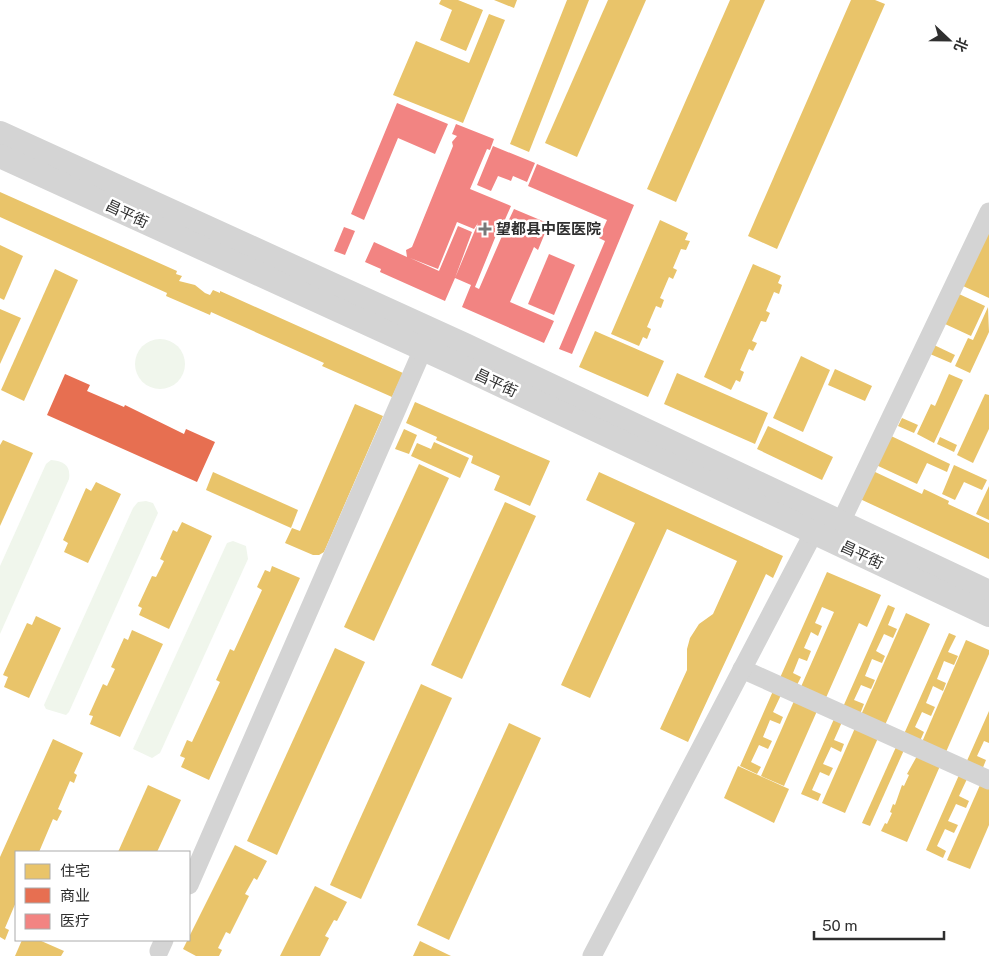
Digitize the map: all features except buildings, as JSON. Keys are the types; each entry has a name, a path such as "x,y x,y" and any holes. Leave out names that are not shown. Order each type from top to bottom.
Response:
{"street":[{"name":"昌平街","path":"0,133 465,345 989,592"},
{"name":"昌平街","path":"0,156 423,349 989,615"},
{"path":"841,522 989,212"},
{"path":"190,883 423,349"},
{"path":"592,956 814,532"},
{"path":"742,669 989,780"}],"shaded area":[{"path":"160,339 174,343 181,350 185,364 181,378 174,385 160,389 146,385 139,378 135,364 139,350 146,343"},
{"path":"51,460 66,465 69,471 69,479 0,634 0,566 46,464"},
{"path":"146,501 153,503 158,513 69,712 66,715 46,709 44,705 133,508 138,502"},
{"path":"233,541 246,546 248,559 160,753 152,758 133,749 227,543"}],"place":[{"name":"望都县中医医院","path":"485,229"}]}
